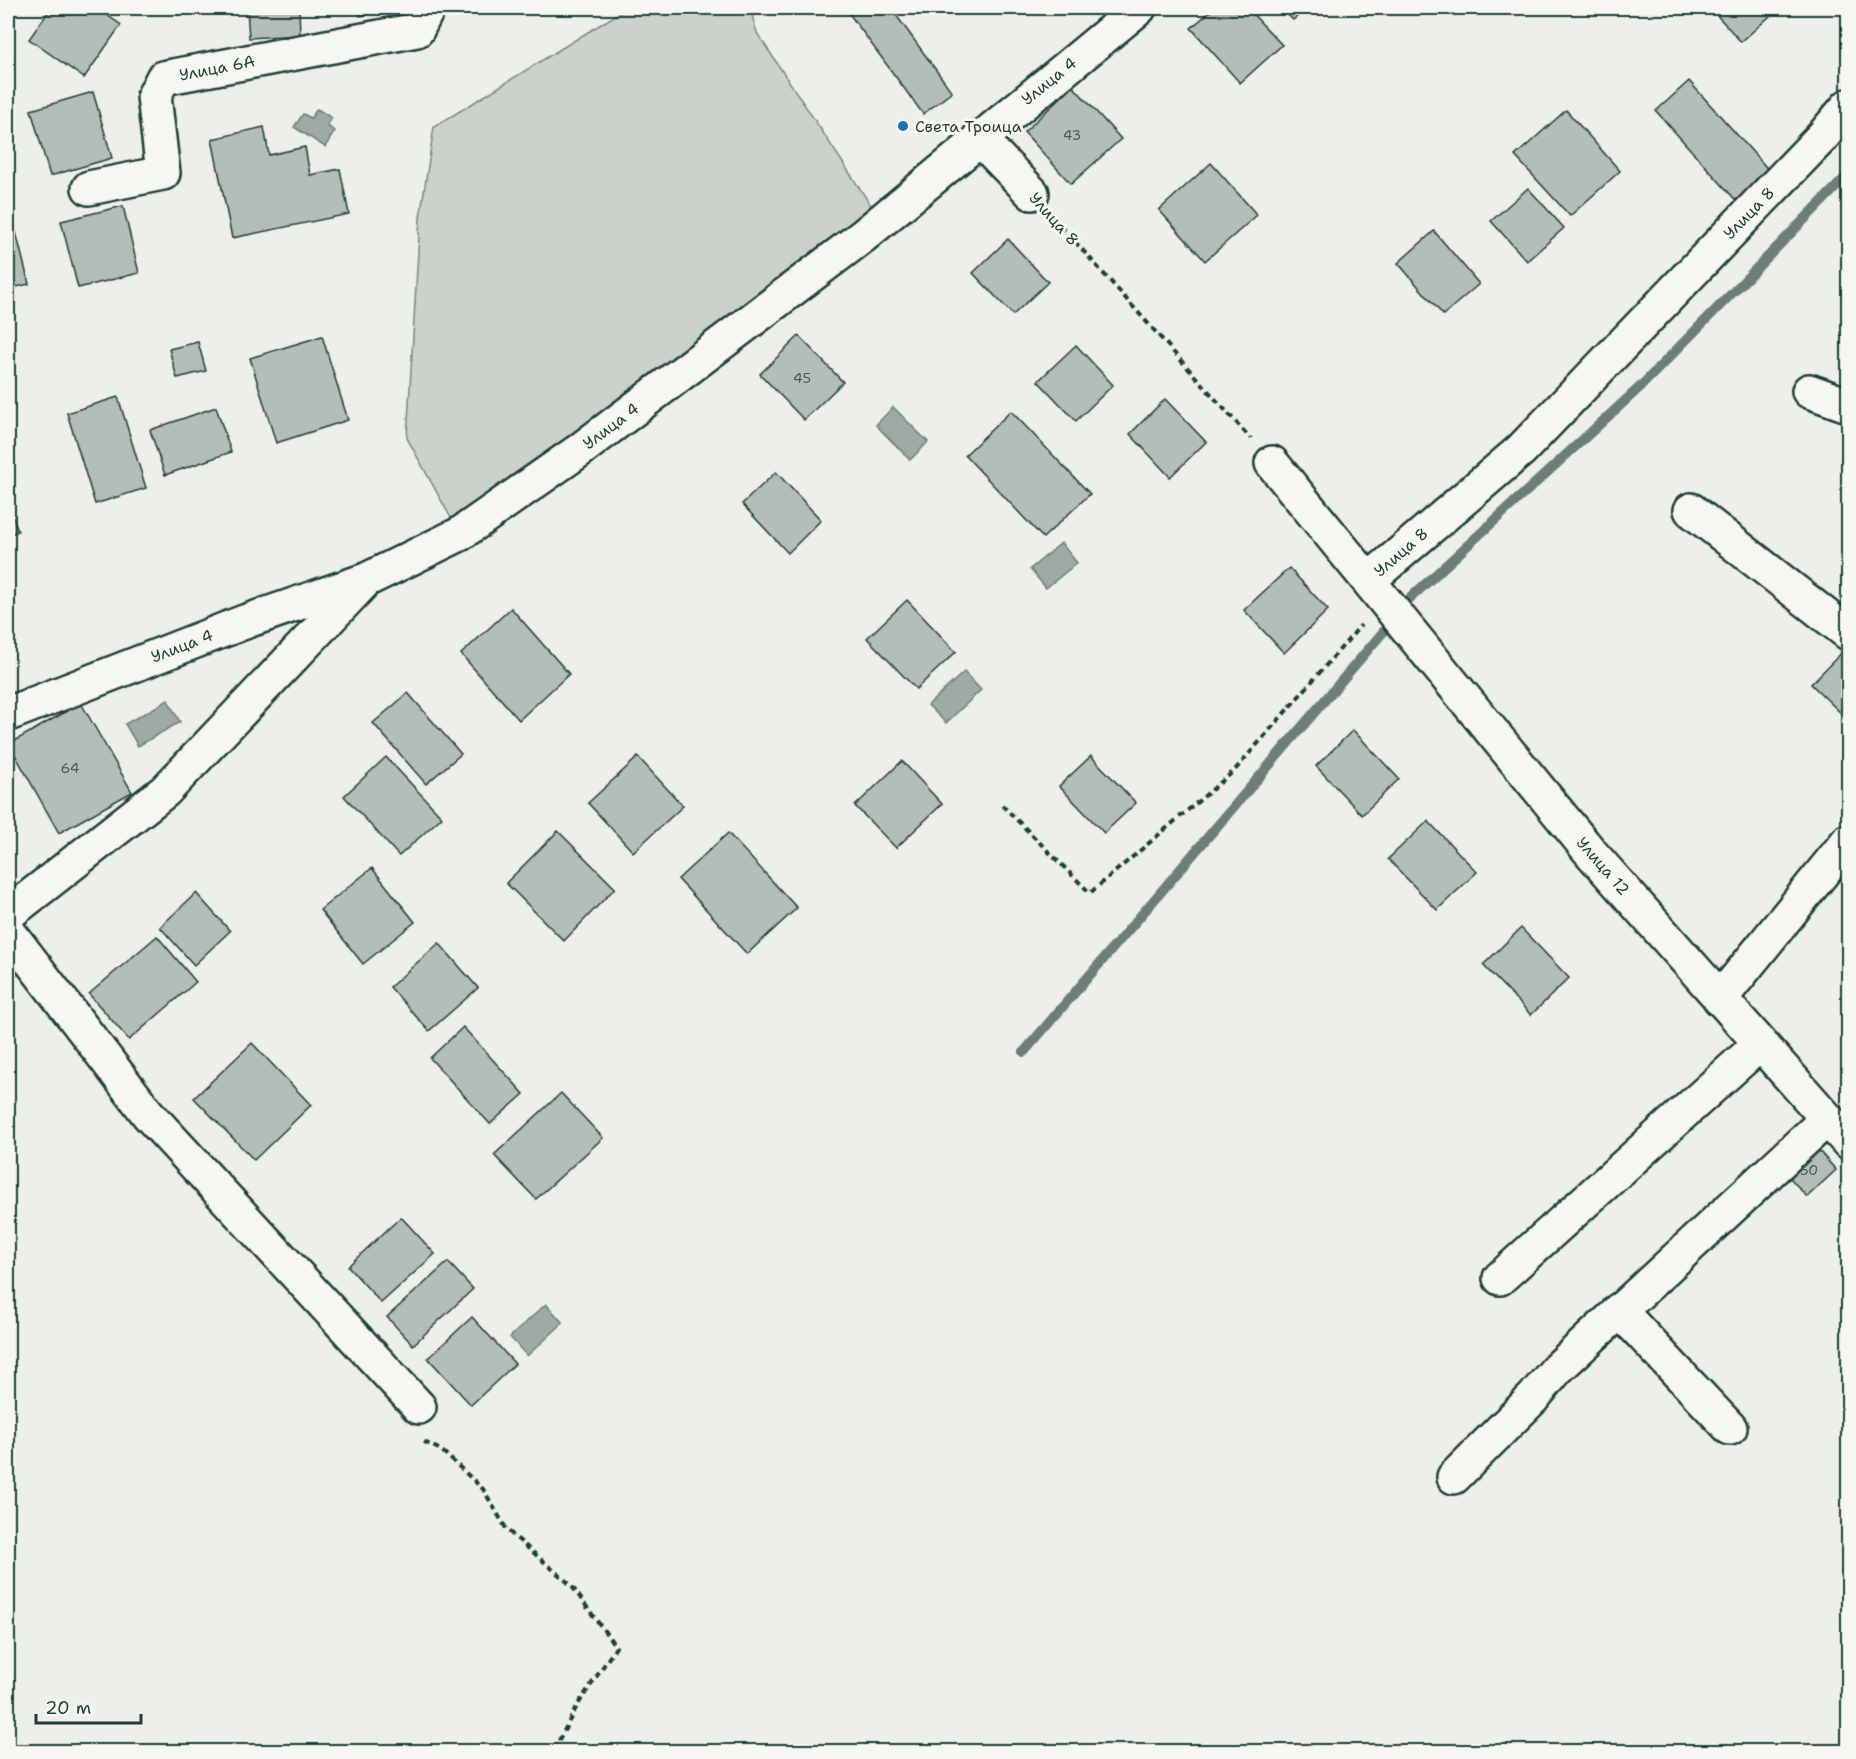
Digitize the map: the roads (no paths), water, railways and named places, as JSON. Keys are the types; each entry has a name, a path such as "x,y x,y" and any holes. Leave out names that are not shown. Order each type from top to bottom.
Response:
{"street":[{"name":"Улица 6A","path":"89,188 163,173 154,96 163,78 417,30 428,8"},
{"name":"Улица 4","path":"8,714 247,621 366,580 460,534 580,450 863,236 1139,8"},
{"name":"Улица 8","path":"1272,463 1376,589 1521,450 1822,137 1848,106"},
{"name":"Улица 8","path":"979,138 1032,193"},
{"path":"1809,391 1848,405"},
{"path":"1690,510 1848,633"},
{"path":"8,914 165,791 366,580"},
{"name":"Улица 12","path":"1376,589 1592,854 1838,1130"},
{"path":"1720,999 1848,841"},
{"path":"8,931 148,1114 418,1407"},
{"path":"1500,1278 1760,1044"},
{"path":"1454,1477 1533,1398 1557,1369 1619,1310 1838,1130"},
{"path":"1619,1310 1730,1428"}],"waterway":[{"path":"1408,600 1639,388 1848,175"},
{"path":"1024,1052 1390,624"}],"place":[{"name":"Света Троица","path":"903,126"}]}
